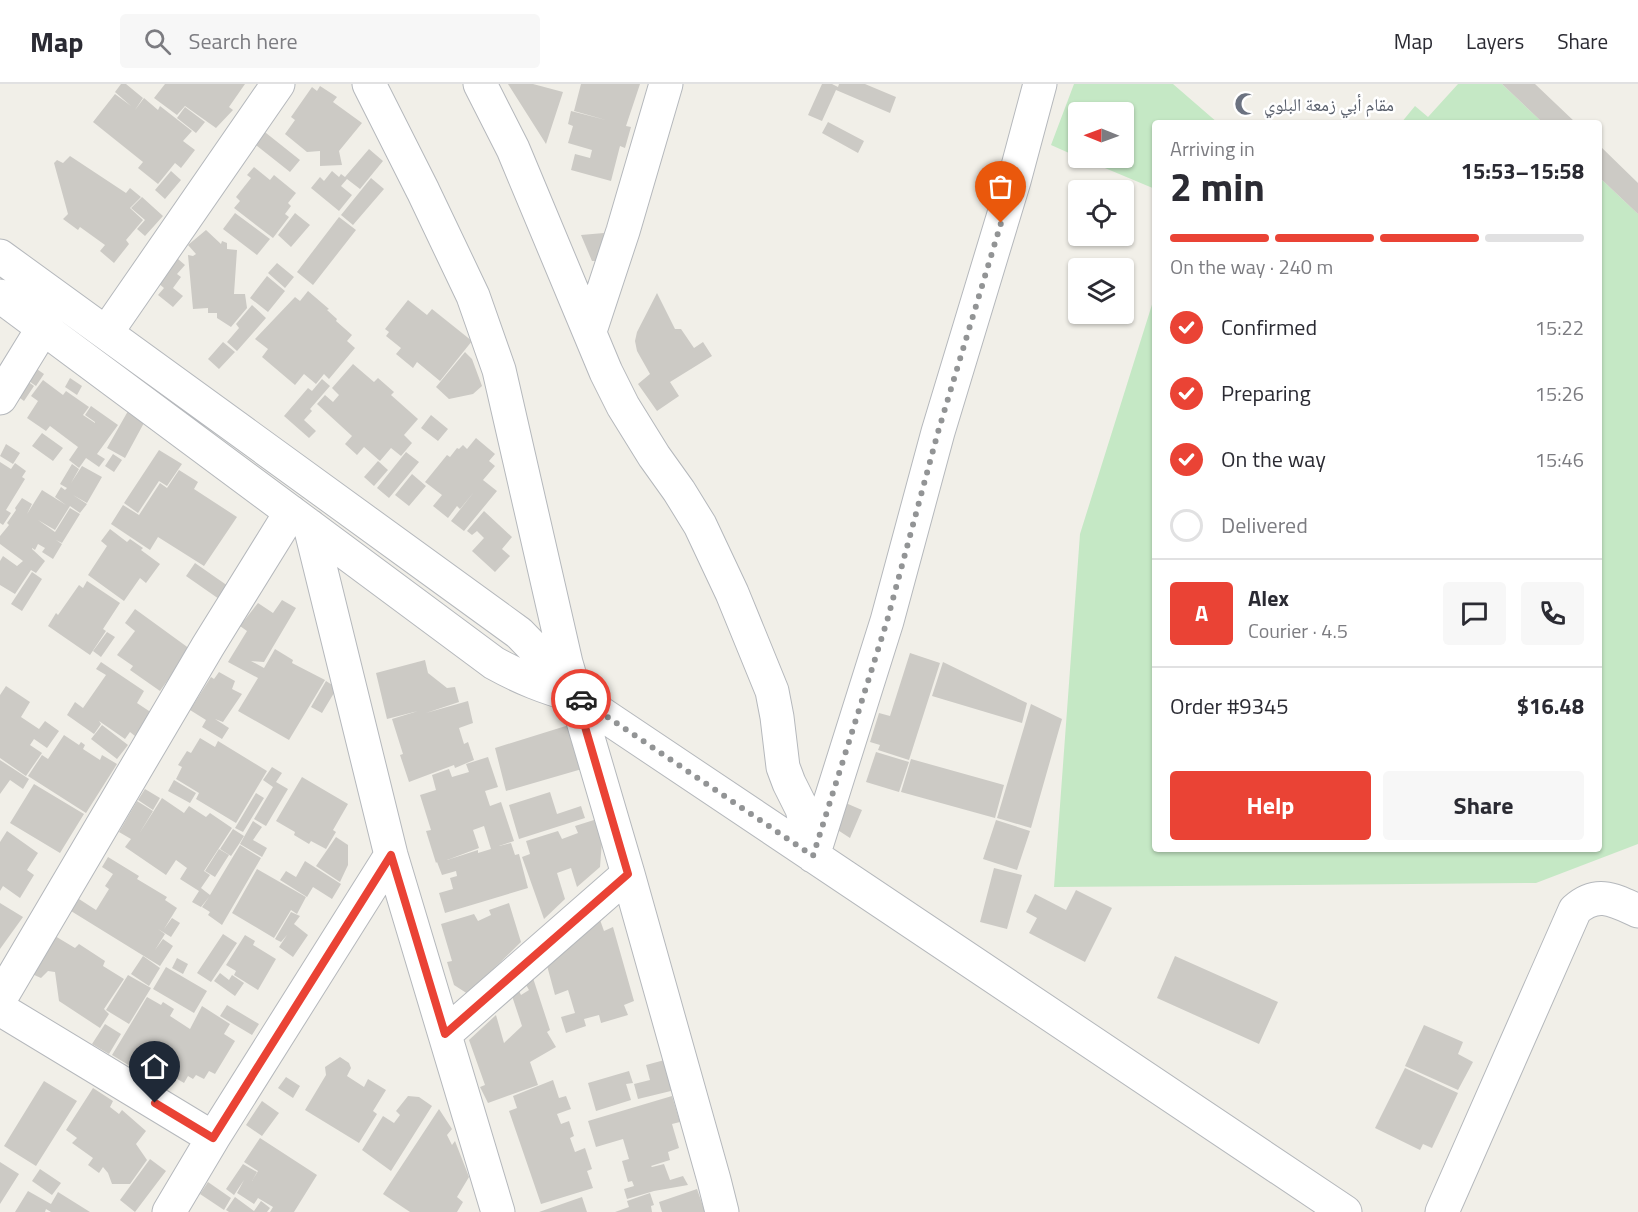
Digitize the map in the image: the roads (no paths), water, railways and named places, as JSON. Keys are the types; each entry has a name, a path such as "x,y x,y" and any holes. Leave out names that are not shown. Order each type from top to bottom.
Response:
{"street":[{"path":"106,333 278,84"},
{"path":"369,84 473,296 499,370 563,652 628,874 722,1212"},
{"path":"480,84 513,149 606,372 623,406 700,525 732,593 772,691 783,767 802,809 813,856"},
{"path":"590,331 623,231 666,84"},
{"path":"813,856 887,621 938,432 1014,181 1040,84"},
{"path":"0,256 519,633 576,696 1345,1212"},
{"path":"0,296 494,663 520,678 576,696"},
{"path":"0,398 43,328"},
{"path":"300,519 391,855 445,1034 491,1206"},
{"path":"0,999 208,646 300,519"},
{"path":"169,1212 391,855"},
{"path":"445,1034 628,874"},
{"path":"1442,1212 1575,910 1584,902 1604,898 1617,901 1638,911"},
{"path":"0,1009 213,1138"}],"place":[{"name":"مقام أبي زمعة البلوي","path":"1246,104"}]}
